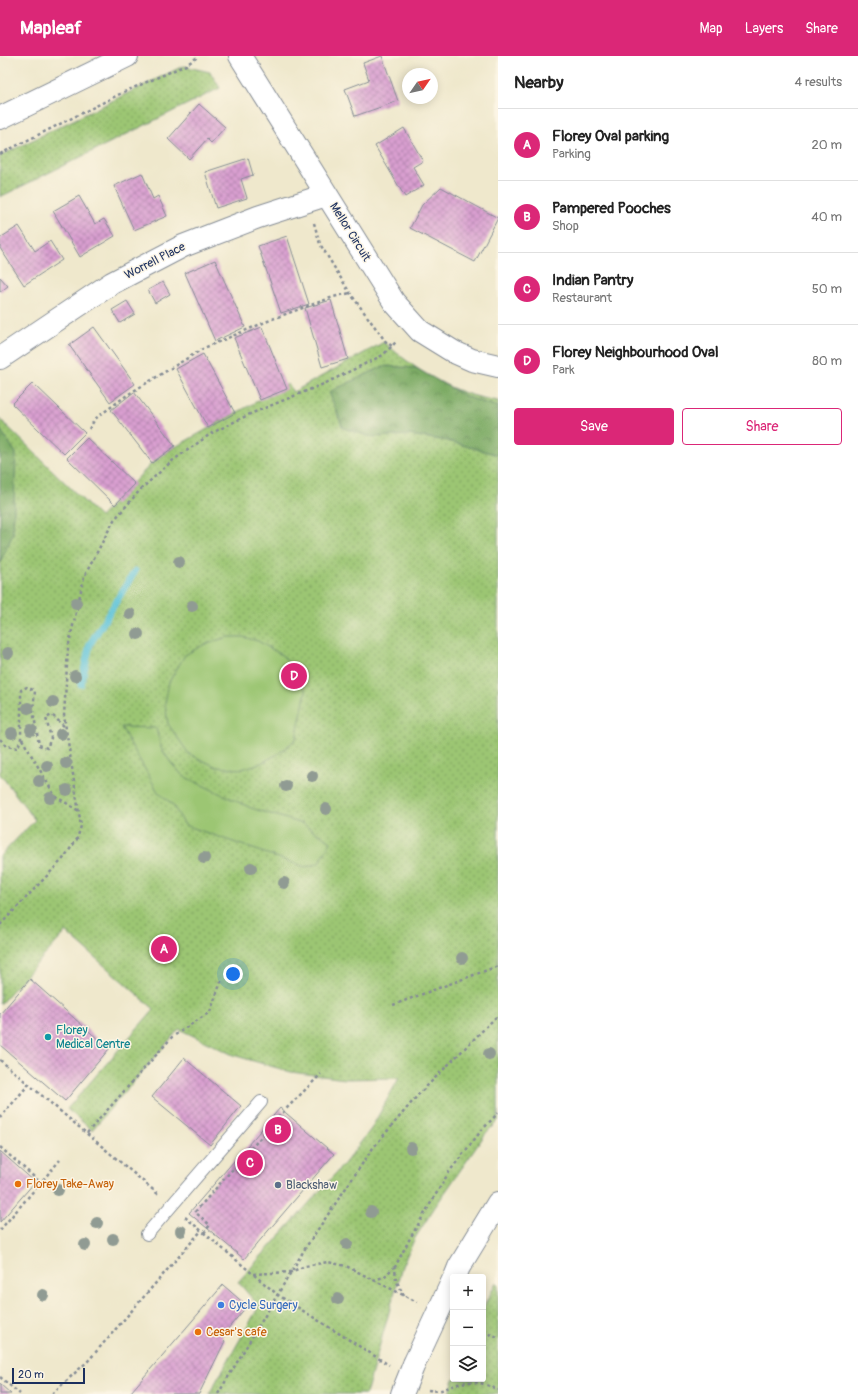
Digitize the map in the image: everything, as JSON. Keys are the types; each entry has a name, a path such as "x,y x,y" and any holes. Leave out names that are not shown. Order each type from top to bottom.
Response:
{"street":[{"path":"0,118 127,56"},
{"name":"Mellor Circuit","path":"240,56 316,198 394,302 420,330 454,352 472,360 498,366"},
{"name":"Worrell Place","path":"0,358 112,283 184,246 258,217 316,198"},
{"path":"457,1274 498,1203"},
{"path":"408,1379 450,1288"}],"lane":[{"path":"147,1234 261,1102"}],"path":[{"path":"0,154 124,92 186,65 199,56"},
{"path":"316,198 314,222 320,244 350,293 386,342 392,346"},
{"path":"89,430 95,419 127,394 204,348 275,318 333,297 350,293"},
{"path":"0,925 63,858 77,839 81,826 64,716 68,648 84,577 114,520 141,489 167,466 212,433 250,414 326,383 383,355 402,337"},
{"path":"0,738 6,746 18,748 21,738 21,690 28,687 35,691 32,710 39,745 47,748 51,738 46,718 52,715 66,729"},
{"path":"21,738 56,796 80,812"},
{"path":"393,1005 498,966"},
{"path":"87,1133 172,1037 210,1012 222,979"},
{"path":"218,1394 306,1247 373,1148 418,1095 498,1015"},
{"path":"0,1060 278,1295 408,1379 428,1390 439,1392 456,1384 467,1382 478,1382 498,1390"},
{"path":"52,1394 88,1361 202,1232 210,1225 195,1212 285,1110 321,1074"},
{"path":"0,1118 29,1084"},
{"path":"373,1280 384,1277 395,1267 449,1172 481,1131 498,1113"},
{"path":"0,1147 41,1183"},
{"path":"0,1230 60,1160"},
{"path":"252,1274 291,1272 305,1266 328,1262 346,1266 418,1303"},
{"path":"395,1267 396,1280 404,1296"},
{"path":"486,1333 498,1338"},
{"path":"0,1377 20,1394"}],"green space":[{"path":"183,66 210,72 220,88 0,197 0,156"},
{"path":"384,342 410,363 436,380 466,393 481,398 498,401 498,1121 486,1133 415,1238 402,1266 366,1394 209,1394 259,1306 238,1282 344,1164 371,1129 399,1078 345,1079 291,1072 233,1055 179,1029 92,1130 67,1109 154,1009 66,932 0,1004 0,856 35,820 0,774 0,419 100,517 159,456 288,384 293,392"},
{"path":"384,366 416,368 467,397 498,407 498,455 448,441 409,435 372,437 343,428 329,392"},
{"path":"0,429 16,453 13,534 0,563"},
{"path":"228,637 243,637 258,641 283,656 294,670 306,691 296,739 278,754 261,763 242,769 217,767 189,754 168,724 165,703 169,682 185,655 205,644"},
{"path":"121,727 156,728 161,748 171,763 183,776 251,808 303,824 331,842 319,863 306,867 185,825 172,804 158,792"},
{"path":"496,1282 498,1284 498,1394 449,1394 453,1382 486,1382 486,1303"}],"building":[{"path":"382,56 398,101 355,116 345,89 369,80 363,63"},
{"path":"199,104 225,127 211,143 207,139 189,159 168,139"},
{"path":"404,128 423,161 413,167 424,185 405,197 375,146"},
{"path":"248,158 253,175 241,179 247,198 216,208 205,172"},
{"path":"142,173 153,199 158,196 167,216 134,230 114,186"},
{"path":"441,187 498,218 475,262 410,228 422,205"},
{"path":"79,196 95,224 104,219 115,236 80,257 53,211"},
{"path":"19,226 35,251 50,241 62,260 24,285 0,248 0,238"},
{"path":"287,236 309,304 281,313 258,246"},
{"path":"215,260 245,327 215,341 185,273"},
{"path":"0,277 8,286 0,292"},
{"path":"163,282 170,294 155,303 148,290"},
{"path":"331,300 348,359 322,367 305,308"},
{"path":"127,301 135,314 120,323 112,310"},
{"path":"94,327 135,384 110,402 69,345"},
{"path":"262,327 287,389 260,400 234,338"},
{"path":"203,354 235,413 208,428 176,369"},
{"path":"33,383 85,433 64,454 12,404"},
{"path":"134,392 175,446 152,463 111,410"},
{"path":"87,438 135,484 115,505 67,458"},
{"name":"Florey Medical Centre","path":"30,979 109,1049 65,1101 0,1045 0,1014"},
{"path":"184,1058 241,1106 210,1145 152,1097"},
{"path":"280,1108 334,1154 244,1259 189,1213"},
{"path":"0,1151 35,1182 0,1222"},
{"path":"223,1285 247,1306 221,1337 225,1341 199,1394 133,1394 131,1392"},
{"path":"0,1384 11,1394 0,1394"}],"waterway":[{"path":"81,684 90,644 135,571"}],"place":[{"name":"Florey Neighbourhood Oval","path":"294,676"},
{"name":"Florey Oval parking","path":"164,949"},
{"name":"Florey Medical Centre","path":"48,1037"},
{"name":"Pampered Pooches","path":"278,1130"},
{"name":"Indian Pantry","path":"250,1163"},
{"name":"Florey Take-Away","path":"18,1184"},
{"name":"Blackshaw","path":"278,1185"},
{"name":"Cycle Surgery","path":"221,1305"},
{"name":"Cesar's cafe","path":"198,1332"}]}
